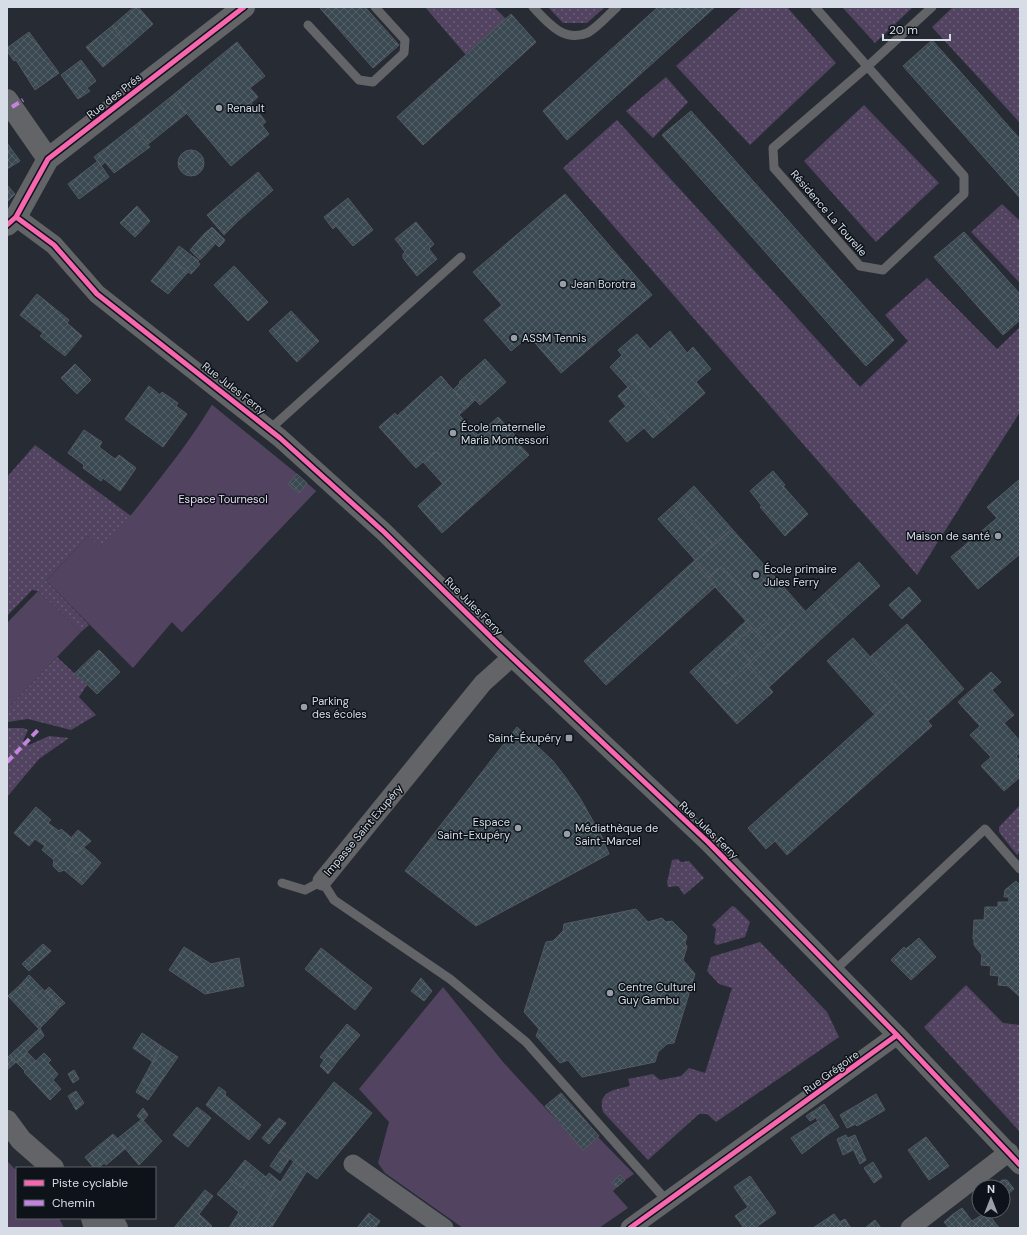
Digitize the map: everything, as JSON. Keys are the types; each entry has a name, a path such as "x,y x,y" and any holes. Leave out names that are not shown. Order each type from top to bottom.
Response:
{"street":[{"name":"Rue des Prés","path":"11,221 48,159 244,7"},
{"path":"7,100 48,159"},
{"name":"Rue Jules Ferry","path":"11,221 54,245 97,294 270,429 384,532 512,657 708,842 897,1035"},
{"name":"Impasse Saint Exupéry","path":"322,881 483,683 512,657"},
{"path":"897,1035 1014,1158 910,1228"},
{"name":"Rue Grégoire","path":"630,1228 897,1035"},
{"path":"7,1121 21,1140 52,1167"},
{"path":"353,1164 444,1228"},
{"path":"112,1219 116,1228"}],"lane":[{"path":"308,25 359,80 373,82 404,53 406,40 375,7"},
{"path":"533,7 550,27 571,37 587,33 617,7"},
{"name":"Résidence La Tourelle","path":"815,7 868,66 964,176 964,194 883,270 860,266 774,168 773,148 868,66 932,7"},
{"path":"270,429 461,257"},
{"path":"834,971 985,829 1020,869"},
{"path":"282,883 305,890 322,881"},
{"name":"Impasse Saint Exupéry","path":"322,881 334,900 450,979 526,1042 667,1201"}],"green space":[{"path":"425,7 494,7 506,19 466,55"},
{"path":"548,7 605,7 587,23 563,23"},
{"path":"742,7 787,7 836,63 750,145 676,66"},
{"path":"842,7 913,7 875,43"},
{"path":"953,7 1020,7 1020,123 932,27"},
{"path":"666,77 688,102 653,138 626,111"},
{"path":"864,105 939,183 876,242 804,161"},
{"path":"617,120 860,387 908,341 885,315 927,278 997,349 1020,327 1020,412 917,575 563,168"},
{"path":"1002,204 1020,221 1020,283 971,232"},
{"name":"Espace Tournesol","path":"212,405 297,474 289,484 316,491 182,632 88,536 46,581 89,625 81,632 38,591 32,590 7,616 7,477 35,445 131,516 192,437"},
{"name":"Espace Tournesol","path":"212,405 297,474 289,484 307,483 316,491 182,632 172,622 133,668 46,581 88,536 102,549 160,479 187,443"},
{"path":"38,591 81,632 7,709 7,623"},
{"path":"57,657 87,685 79,697 96,715 71,730 28,719 7,722 7,709"},
{"path":"7,728 23,728 28,730 23,741 29,745 49,736 69,738 39,759 7,797"},
{"path":"1020,805 1020,852 1017,855 999,832 999,827"},
{"path":"678,859 681,862 689,861 704,878 684,895 678,886 668,887 667,882 672,860"},
{"path":"732,906 735,907 750,922 745,937 717,945 714,943 716,929 712,925"},
{"path":"760,942 827,1012 839,1037 716,1122 707,1114 699,1114 648,1160 603,1112 602,1100 613,1090 630,1086 628,1079 653,1074 660,1080 681,1076 689,1068 705,1073 732,988 719,984 707,971 711,957"},
{"path":"966,985 1003,1023 1020,1025 1020,1132 924,1027"},
{"path":"443,987 503,1062 583,1149 598,1137 634,1174 613,1191 628,1208 599,1228 463,1228 385,1173 378,1163 389,1122 359,1089"},
{"path":"7,1161 16,1170 16,1219 60,1219 64,1228 7,1228"}],"building":[{"path":"134,7 138,7 153,24 128,46 112,26"},
{"path":"319,7 365,7 399,45 373,68"},
{"path":"658,7 715,7 567,140 543,111"},
{"path":"511,14 536,42 423,145 397,117"},
{"path":"112,26 128,46 103,67 86,47"},
{"path":"29,32 59,73 35,90 16,60 14,61 7,51 7,48"},
{"path":"932,40 1020,139 1020,198 903,66"},
{"name":"Renault","path":"237,42 265,76 250,88 258,97 251,103 266,122 262,125 269,134 231,166 172,96"},
{"path":"81,60 96,81 87,88 90,91 78,99 61,75"},
{"path":"172,96 187,113 148,144 133,127"},
{"path":"691,111 894,340 866,366 662,135"},
{"path":"133,127 150,147 114,173 105,162 101,166 94,157"},
{"path":"7,143 20,161 7,169"},
{"path":"191,150 200,154 204,163 200,172 191,176 182,172 178,163 182,154"},
{"path":"98,161 109,177 79,199 68,184"},
{"path":"258,172 273,190 224,235 207,215"},
{"path":"7,185 15,194 7,202"},
{"name":"Jean Borotra","path":"565,194 652,295 561,373 529,336 511,351 484,320 502,305 473,272"},
{"path":"348,198 373,230 353,246 336,226 333,229 324,217"},
{"path":"137,206 150,221 135,237 120,223"},
{"path":"416,222 434,244 429,249 437,259 417,276 403,258 403,254 405,252 395,239"},
{"path":"212,227 225,240 223,243 210,229"},
{"path":"210,229 223,243 219,247 205,233"},
{"path":"964,232 1020,294 1020,320 1003,335 934,257"},
{"path":"205,233 216,243 200,260 190,250"},
{"path":"179,246 199,261 197,262 200,264 191,274 170,258"},
{"path":"170,258 188,272 168,294 151,281"},
{"path":"234,266 268,302 248,321 214,285"},
{"path":"37,294 69,320 67,323 82,336 65,356 40,336 43,333 20,315"},
{"path":"291,311 319,341 297,362 269,331"},
{"path":"670,331 687,353 693,347 711,369 696,382 705,393 672,422 617,360 622,355 618,350 637,334 650,349"},
{"path":"485,359 506,382 480,405 459,382"},
{"path":"617,360 672,422 653,438 644,428 627,442 609,421 626,406 618,396 628,387 610,367"},
{"path":"75,364 91,380 77,394 61,378"},
{"path":"441,376 468,407 459,415 478,435 498,417 515,435 512,437 529,455 442,533 418,506 456,472 436,451 416,468 379,427 395,413 397,416"},
{"path":"460,383 475,400 468,407 453,390"},
{"path":"149,386 160,395 162,392 178,403 176,406 187,414 163,447 125,419"},
{"path":"84,430 102,442 99,447 115,459 119,455 136,468 120,491 103,478 101,481 83,468 84,465 68,453"},
{"path":"436,451 456,472 443,484 423,462"},
{"path":"773,471 785,485 783,486 808,514 785,536 760,507 762,506 750,491"},
{"path":"297,474 307,483 299,493 288,484"},
{"name":"Maison de santé","path":"1020,479 1020,554 978,589 951,557 997,518 987,507"},
{"path":"694,486 732,529 714,545 676,503"},
{"path":"676,503 714,545 696,561 658,519"},
{"path":"732,529 805,611 768,645 756,632 770,619 721,566 709,577 694,561"},
{"path":"694,561 716,586 606,685 584,661"},
{"path":"859,562 880,586 843,619 823,595"},
{"path":"721,566 770,619 756,632 715,587 716,586 709,577"},
{"path":"909,587 921,601 902,619 889,605"},
{"path":"823,595 843,619 769,687 748,664"},
{"path":"746,621 752,628 709,667 726,684 748,664 773,692 737,724 690,672"},
{"path":"907,624 964,689 928,721 870,657"},
{"path":"752,628 768,645 751,661 735,643"},
{"path":"853,638 901,691 875,715 827,661"},
{"path":"735,643 751,661 726,684 709,667"},
{"path":"99,650 120,672 97,694 75,673"},
{"path":"991,672 1001,682 992,690 1014,715 1004,723 1020,741 1020,753 1016,756 1020,761 1020,777 1004,791 981,766 991,757 970,735 980,726 958,702"},
{"path":"901,691 932,726 787,855 775,841 766,849 748,828"},
{"name":"Espace Saint-Exupéry","path":"517,727 553,761 566,778 580,798 602,837 609,854 476,926 405,871"},
{"path":"36,807 51,820 48,823 59,831 61,829 73,839 67,847 76,854 83,847 95,857 76,880 64,870 59,872 53,866 54,860 42,850 45,846 35,839 29,846 14,833"},
{"path":"78,830 91,841 76,854 67,847 73,839 72,837"},
{"path":"95,857 101,863 82,885 76,880"},
{"path":"1016,881 1020,885 1020,997 1008,986 998,985 999,976 990,975 991,966 981,965 982,955 974,945 973,939 974,920 984,920 985,907 998,907 998,902 1009,902 1009,897 1004,897 1005,890"},
{"name":"Centre Culturel Guy Gambu","path":"636,909 648,922 662,918 666,922 672,921 687,936 685,943 687,947 683,960 695,974 674,1043 667,1044 658,1052 655,1062 582,1077 568,1060 560,1063 536,1036 539,1029 524,1012 546,942 553,941 563,931 564,924"},
{"path":"919,938 936,957 911,980 891,960 904,947 906,949"},
{"path":"43,944 51,951 29,971 22,964"},
{"path":"184,947 211,964 239,958 244,986 205,994 169,970"},
{"path":"321,948 372,988 355,1010 305,969"},
{"path":"29,975 60,1007 52,1016 21,984"},
{"path":"421,978 432,991 424,1001 411,991"},
{"path":"21,984 52,1016 39,1029 8,996"},
{"path":"49,987 65,1003 60,1007 45,991"},
{"path":"347,1024 360,1035 337,1062 324,1052"},
{"path":"40,1028 44,1036 16,1062 10,1055"},
{"path":"142,1033 161,1046 153,1062 133,1048"},
{"path":"161,1046 178,1057 155,1090 142,1081"},
{"path":"27,1052 36,1061 25,1071 16,1062"},
{"path":"324,1052 337,1062 328,1074 320,1066 324,1060 320,1057"},
{"path":"44,1053 51,1060 48,1063 58,1074 53,1080 61,1089 50,1100 24,1072"},
{"path":"10,1055 16,1062 7,1070 7,1058"},
{"path":"74,1070 79,1079 73,1083 68,1074"},
{"path":"142,1081 155,1090 148,1100 136,1092"},
{"path":"334,1082 372,1113 317,1179 280,1151"},
{"path":"219,1087 226,1092 225,1095 261,1125 249,1140 206,1105"},
{"path":"76,1091 84,1103 76,1110 68,1096"},
{"path":"561,1093 599,1136 583,1150 545,1106"},
{"path":"876,1094 885,1110 857,1126 856,1124 847,1128 840,1115"},
{"path":"824,1104 839,1127 827,1135 812,1112"},
{"path":"197,1107 211,1118 188,1147 173,1135"},
{"path":"143,1108 148,1115 143,1121 137,1116"},
{"path":"812,1112 815,1118 810,1121 806,1116"},
{"path":"279,1118 286,1123 269,1144 262,1138"},
{"path":"142,1119 162,1141 139,1165 117,1139"},
{"path":"818,1121 827,1135 802,1154 791,1138"},
{"path":"113,1134 126,1148 106,1165 104,1163 100,1167 93,1167 85,1157"},
{"path":"846,1135 853,1150 843,1155 837,1139"},
{"path":"855,1135 866,1160 860,1164 848,1138"},
{"path":"926,1137 949,1166 929,1180 908,1150"},
{"path":"280,1151 290,1158 280,1173 270,1166"},
{"path":"245,1160 266,1177 269,1173 280,1182 271,1196 251,1176 242,1188 230,1179"},
{"path":"294,1161 307,1171 271,1228 251,1228"},
{"path":"873,1162 882,1177 874,1183 864,1168"},
{"path":"620,1175 625,1180 617,1187 612,1183"},
{"path":"251,1176 271,1196 251,1228 229,1228 239,1212 217,1194 230,1179 242,1188"},
{"path":"750,1176 757,1186 741,1197 734,1187"},
{"path":"757,1186 759,1189 743,1200 741,1197"},
{"path":"759,1189 776,1213 755,1228 744,1228 735,1216 748,1207 743,1200"},
{"path":"205,1190 213,1196 199,1214 212,1226 210,1228 174,1228"},
{"path":"962,1208 972,1221 975,1219 992,1219 999,1228 962,1228 952,1215"},
{"path":"369,1213 380,1221 375,1228 357,1228"},
{"path":"834,1214 840,1222 845,1219 851,1228 813,1228"},
{"path":"952,1215 962,1228 949,1228 944,1222"},
{"path":"875,1220 881,1228 865,1228"}],"marked path":[{"path":"12,107 23,100"},
{"path":"7,762 40,728"}],"cycle path":[{"path":"7,225 16,217 48,159 244,7"},
{"path":"16,217 54,245 97,294 280,438 384,532 499,645 708,842 897,1035 1020,1165"},
{"path":"630,1228 897,1035"}],"place":[{"name":"Renault","path":"219,108"},
{"name":"Jean Borotra","path":"563,284"},
{"name":"ASSM Tennis","path":"514,338"},
{"name":"École maternelle Maria Montessori","path":"453,433"},
{"name":"Maison de santé","path":"998,536"},
{"name":"École primaire Jules Ferry","path":"756,575"},
{"name":"Parking des écoles","path":"304,707"},
{"name":"Saint-Éxupéry","path":"569,738"},
{"name":"Espace Saint-Exupéry","path":"518,828"},
{"name":"Médiathèque de Saint-Marcel","path":"567,834"},
{"name":"Centre Culturel Guy Gambu","path":"610,993"}]}
